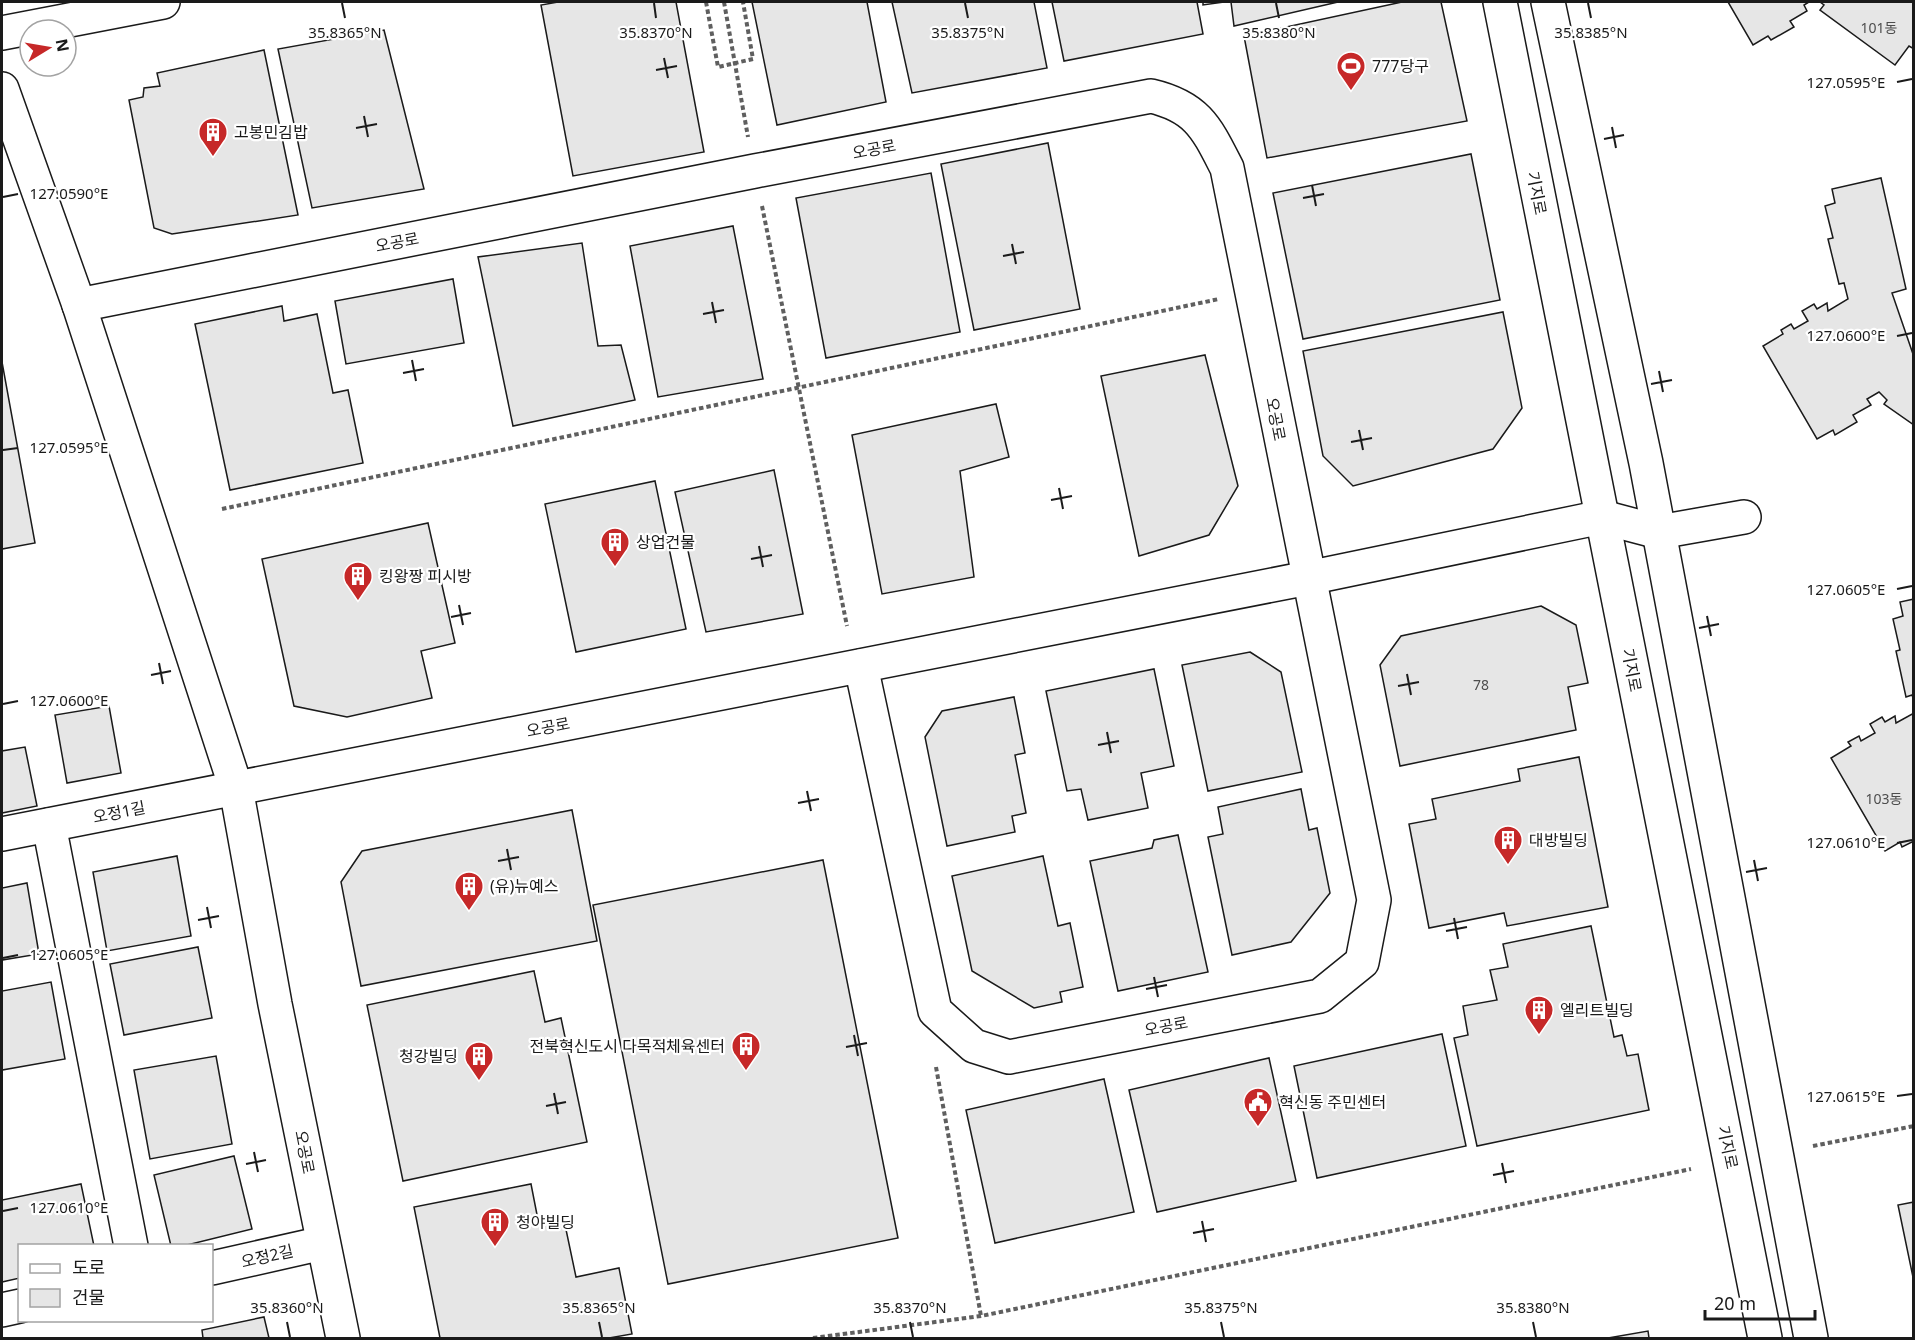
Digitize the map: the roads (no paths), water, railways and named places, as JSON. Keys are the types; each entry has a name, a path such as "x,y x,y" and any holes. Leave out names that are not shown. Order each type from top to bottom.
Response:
{"street":[{"path":"2,33 163,2"},
{"name":"기지로","path":"1500,2 1765,1338"},
{"path":"1548,2 1659,532 1811,1338"},
{"name":"오공로","path":"2,89 79,305 236,788 274,1004 343,1338"},
{"name":"오공로","path":"79,305 755,171 1151,96 1170,100 1204,123 1227,168 1374,900 1362,962 1320,996 1009,1057 974,1046 935,1011 861,666"},
{"name":"오공로","path":"236,788 1308,578 1602,517 1659,532"},
{"path":"1659,532 1744,517"},
{"name":"오정1길","path":"2,834 236,788"},
{"path":"49,825 131,1244"},
{"name":"오정2길","path":"213,1268 323,1243"},
{"path":"2,1310 18,1306"}],"place":[{"name":"777당구","path":"1351,92"},
{"name":"고봉민김밥","path":"213,158"},
{"name":"상업건물","path":"615,568"},
{"name":"킹왕짱 피시방","path":"358,602"},
{"name":"대방빌딩","path":"1508,866"},
{"name":"(유)뉴예스","path":"469,912"},
{"name":"엘리트빌딩","path":"1539,1036"},
{"name":"전북혁신도시 다목적체육센터","path":"746,1072"},
{"name":"청강빌딩","path":"479,1082"},
{"name":"혁신동 주민센터","path":"1258,1128"},
{"name":"청야빌딩","path":"495,1248"}]}
